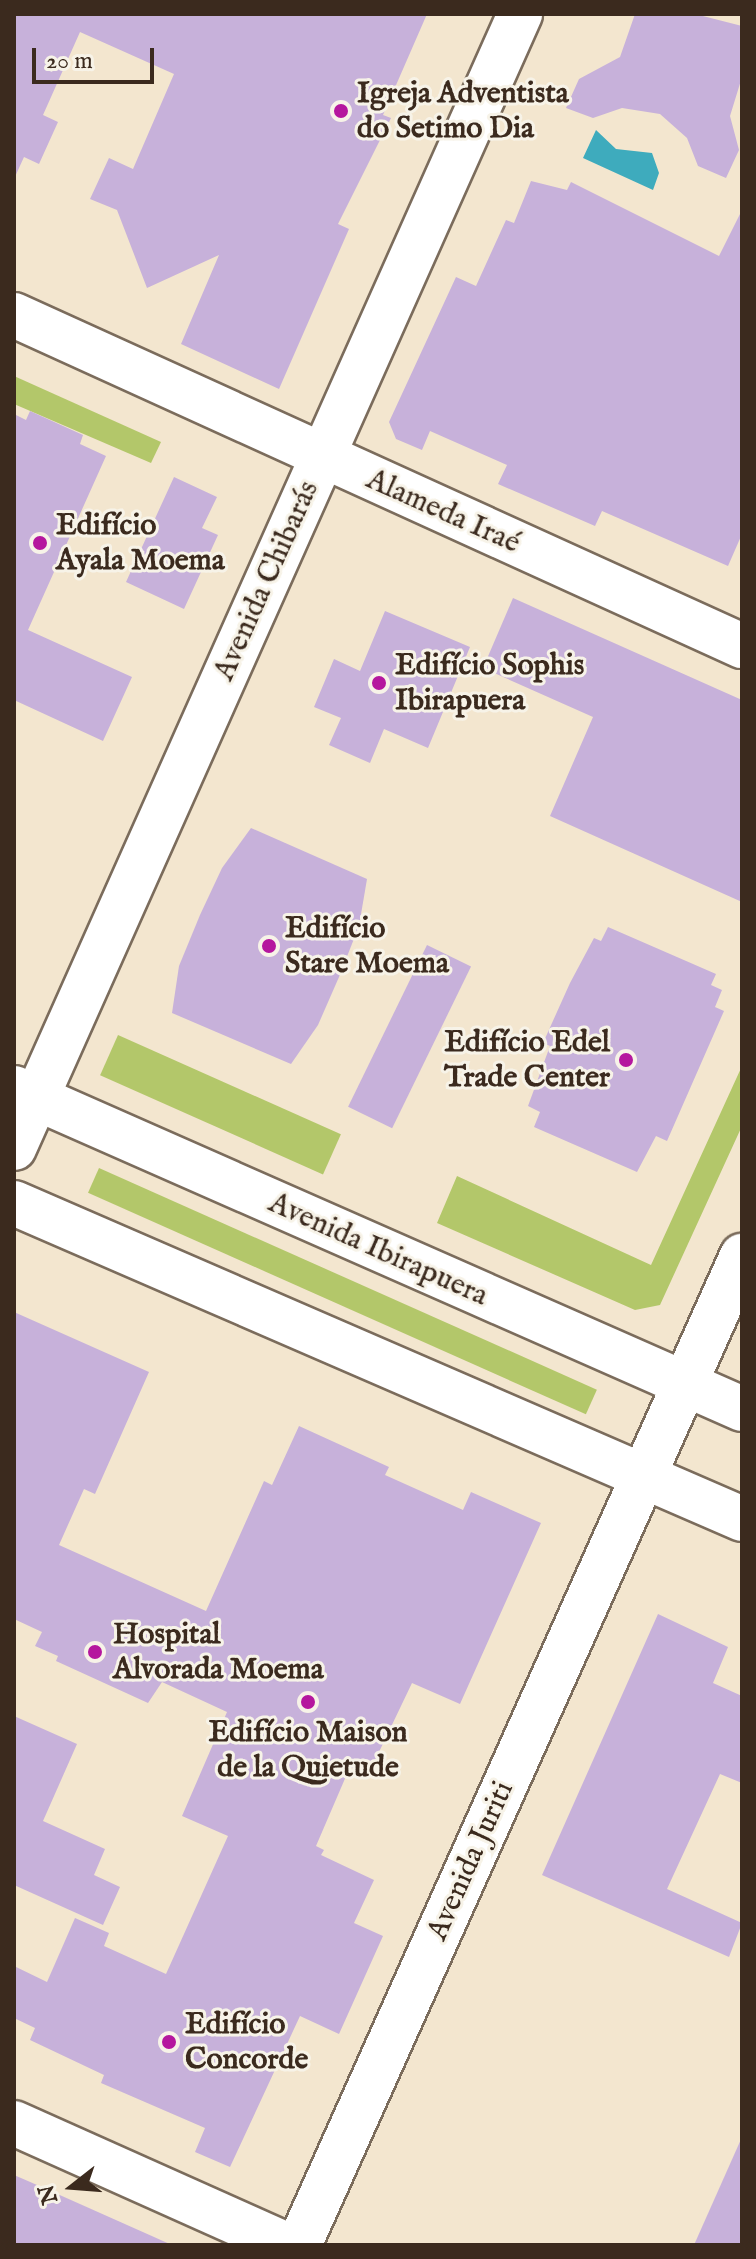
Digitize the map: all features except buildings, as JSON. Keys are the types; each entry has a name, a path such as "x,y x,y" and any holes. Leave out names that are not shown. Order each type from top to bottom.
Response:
{"street":[{"name":"Avenida Chibarás","path":"14,1148 26,1093 322,457 520,14"},
{"name":"Alameda Iraé","path":"14,315 742,646"},
{"name":"Avenida Ibirapuera","path":"26,1093 742,1409"},
{"path":"14,1203 742,1519"},
{"name":"Avenida Juriti","path":"299,2245 742,1256"},
{"path":"14,2123 287,2245"}],"green space":[{"path":"14,376 161,442 151,463 14,404"},
{"path":"118,1035 341,1134 323,1174 100,1075"},
{"path":"742,1066 742,1126 660,1305 635,1310 437,1223 457,1176 651,1265"},
{"path":"99,1168 597,1390 586,1414 88,1193"}],"water":[{"path":"596,130 616,149 652,153 659,173 653,190 583,158"}],"place":[{"name":"Igreja Adventista do Setimo Dia","path":"341,111"},
{"name":"Edifício Ayala Moema","path":"40,543"},
{"name":"Edifício Sophis Ibirapuera","path":"379,683"},
{"name":"Edifício Stare Moema","path":"269,946"},
{"name":"Edifício Edel Trade Center","path":"626,1060"},
{"name":"Hospital Alvorada Moema","path":"95,1652"},
{"name":"Edifício Maison de la Quietude","path":"308,1702"},
{"name":"Edifício Concorde","path":"169,2042"}]}
